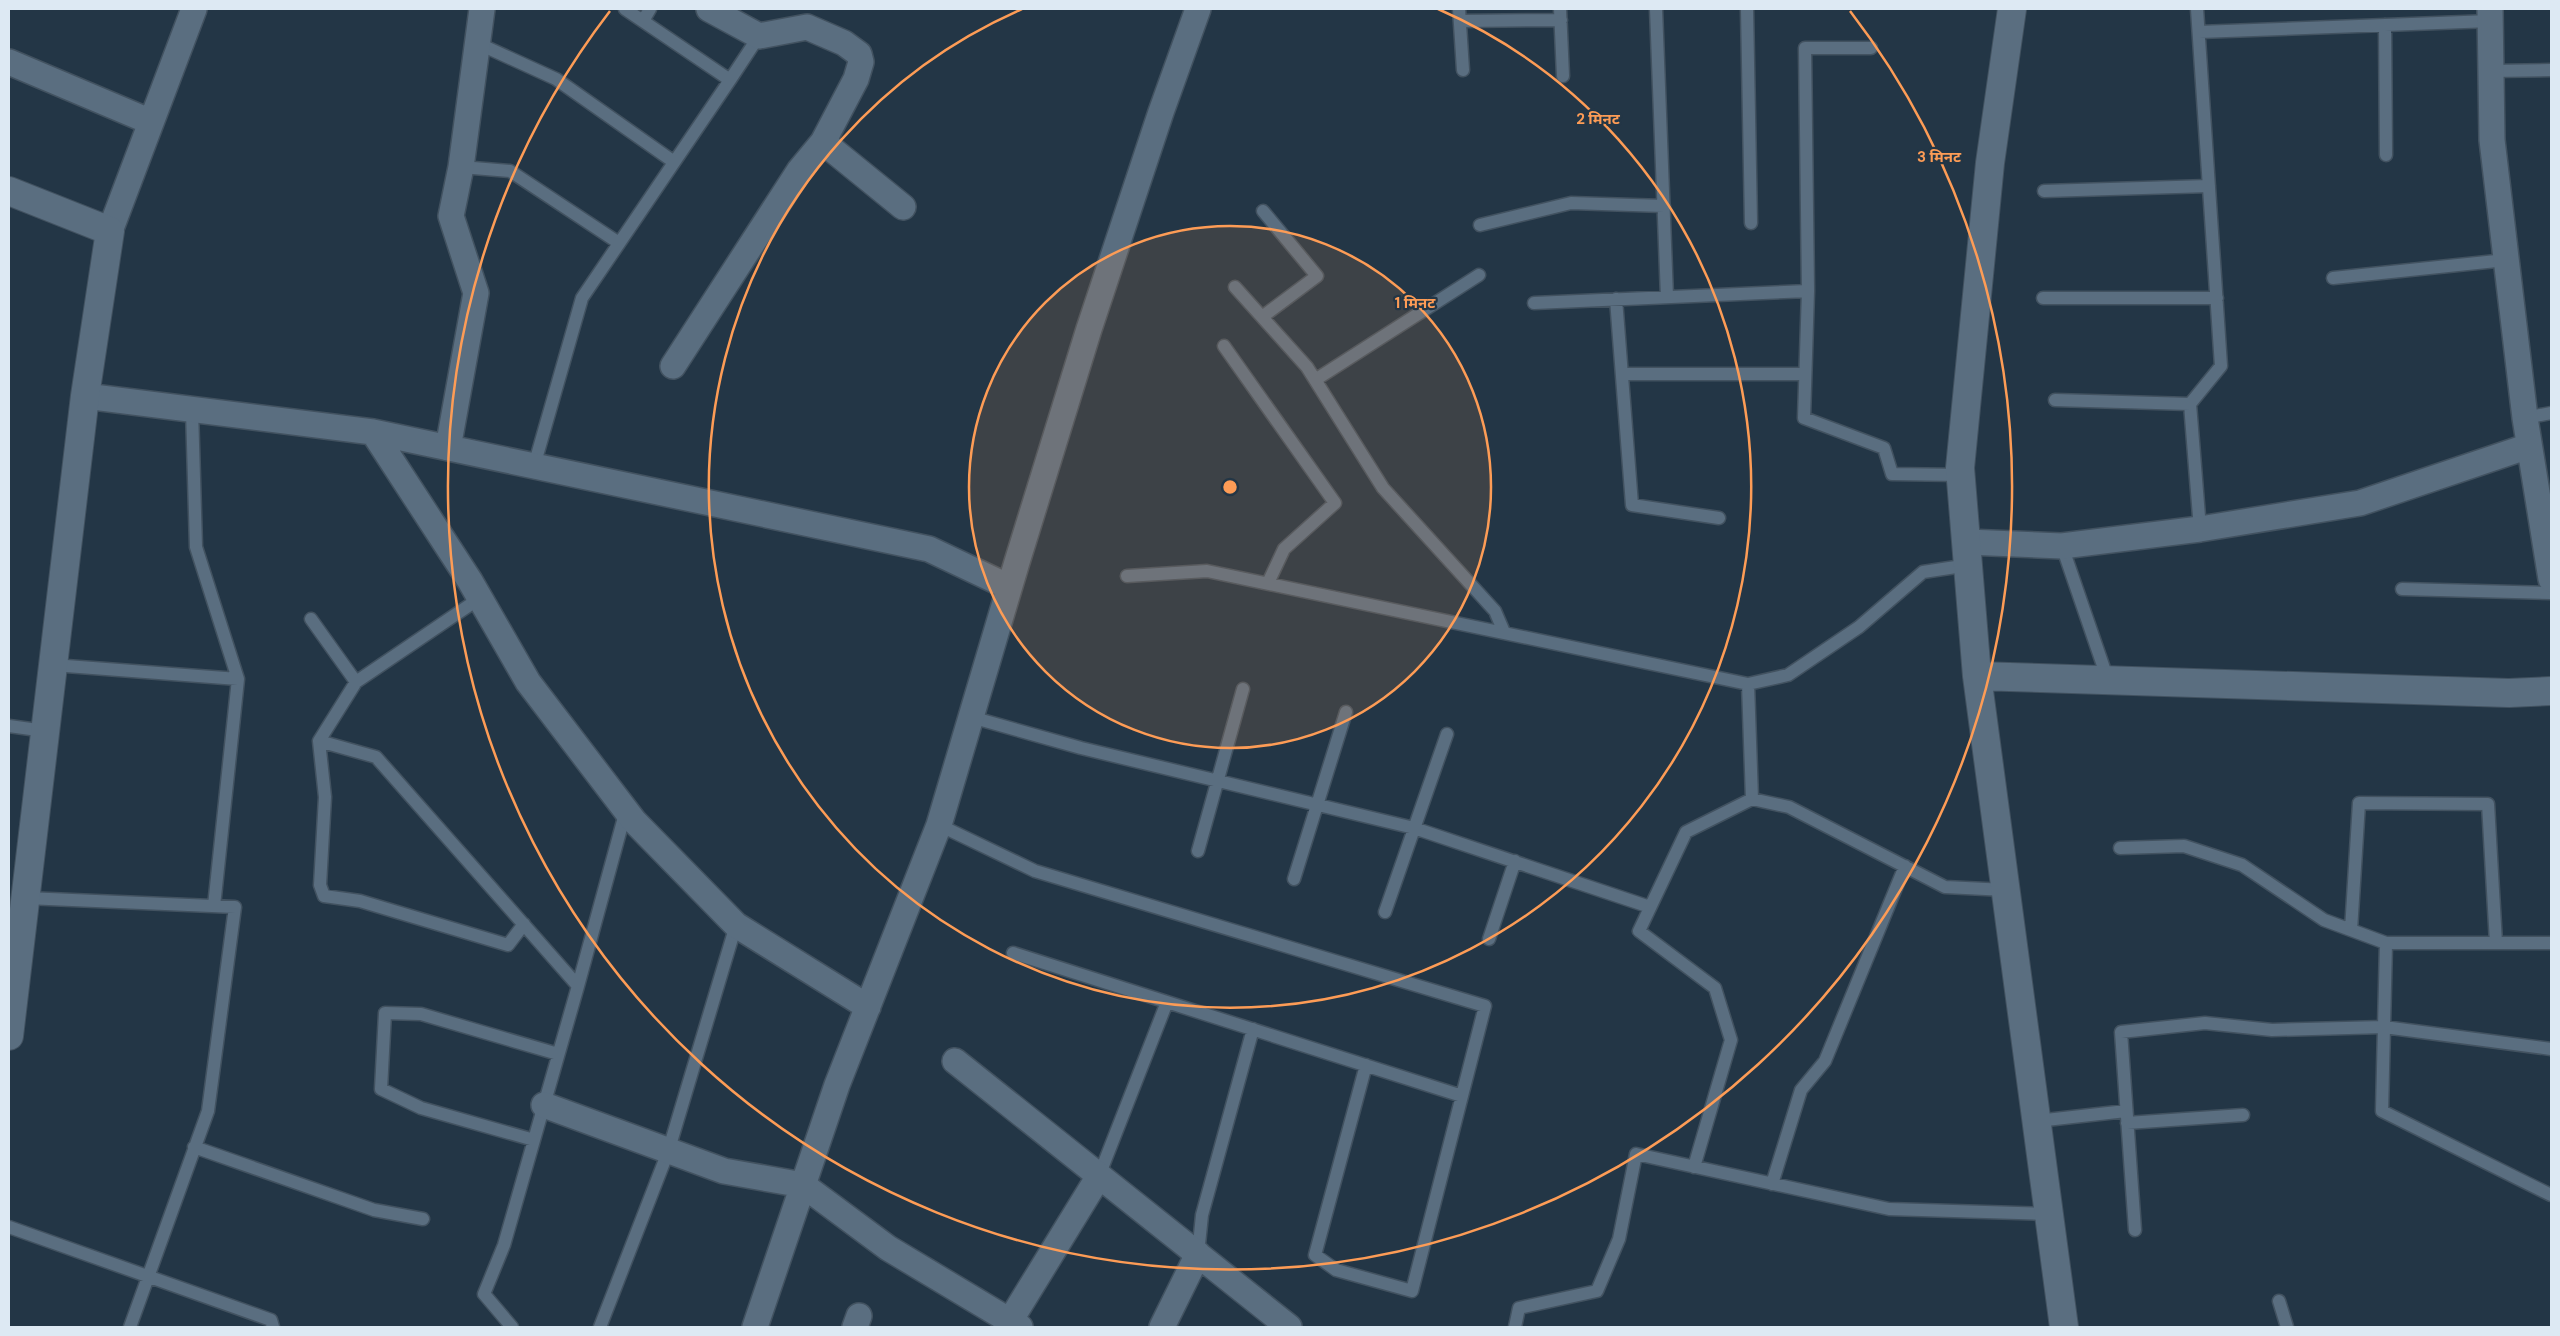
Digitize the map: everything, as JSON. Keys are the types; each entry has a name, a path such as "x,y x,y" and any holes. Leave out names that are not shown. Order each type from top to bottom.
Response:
{"street":[{"path":"9,1036 85,396 110,231 194,9"},
{"path":"448,448 476,293 451,216 461,167 482,9"},
{"path":"673,366 799,171 822,142 856,79 861,62 859,54 844,43 807,27 760,36 709,9"},
{"path":"755,1327 837,1085 939,825 1009,587 1089,329 1161,112 1198,9"},
{"path":"2012,9 1990,163 1961,475 1978,676 2064,1327"},
{"path":"2490,15 2492,140 2525,418 2551,579"},
{"path":"9,62 151,122"},
{"path":"822,142 903,207"},
{"path":"9,191 110,231"},
{"path":"85,396 374,432 928,550 1009,587"},
{"path":"374,432 480,598 528,682 626,810 736,925 868,1007"},
{"path":"1968,554 2062,546 2200,529 2360,502 2529,446"},
{"path":"1978,676 2509,693 2551,691"},
{"path":"955,1061 1289,1327"},
{"path":"544,1105 724,1171 803,1185 888,1248 1015,1324 1099,1176"},
{"path":"1162,1327 1198,1254"}],"lane":[{"path":"625,9 730,80"},
{"path":"643,21 650,9"},
{"path":"1656,9 1667,297"},
{"path":"1747,9 1751,223"},
{"path":"2197,9 2221,366 2190,404 2200,529"},
{"path":"1463,70 1459,15 1560,15 1563,76"},
{"path":"2199,32 2385,25 2490,15"},
{"path":"2385,25 2386,155"},
{"path":"534,466 582,298 760,36"},
{"path":"477,43 556,79 674,162"},
{"path":"1871,48 1805,48 1808,291 1804,418 1884,448 1892,474 1961,475"},
{"path":"2491,71 2551,70"},
{"path":"461,167 510,172 619,242"},
{"path":"2044,191 2209,186"},
{"path":"1480,225 1570,203 1664,206"},
{"path":"1262,316 1317,276 1263,211"},
{"path":"2333,278 2506,260"},
{"path":"1315,380 1479,275"},
{"path":"1235,287 1307,367 1383,488 1495,612 1504,632"},
{"path":"1534,303 1808,291"},
{"path":"2043,298 2217,298"},
{"path":"1616,299 1632,505 1719,518"},
{"path":"1224,346 1335,503 1284,549 1268,584"},
{"path":"1622,374 1805,374"},
{"path":"2055,400 2190,404"},
{"path":"194,410 196,547 238,679 214,906"},
{"path":"2525,418 2551,413"},
{"path":"2062,546 2108,680"},
{"path":"1127,576 1207,571 1748,684 1788,675 1859,627 1922,572 1968,554"},
{"path":"2402,589 2551,593"},
{"path":"480,598 356,682 319,741 325,797 320,885 324,896 360,901 508,945 524,924"},
{"path":"311,619 356,682"},
{"path":"53,665 238,679"},
{"path":"1748,684 1752,799"},
{"path":"1198,851 1243,689"},
{"path":"1294,879 1346,712"},
{"path":"971,717 1081,748 1414,828 1650,907"},
{"path":"9,726 45,731"},
{"path":"1385,912 1447,734"},
{"path":"319,741 376,757 578,986"},
{"path":"1694,1167 1731,1040 1715,988 1639,930 1686,832 1752,799 1789,808 1945,887 2006,890"},
{"path":"2351,930 2358,803 2488,804 2496,943"},
{"path":"512,1327 484,1294 504,1245 626,810"},
{"path":"939,825 1035,872 1485,1006 1412,1291 1336,1270 1315,1255 1366,1065"},
{"path":"2120,848 2184,846 2242,865 2324,920 2386,943 2551,943"},
{"path":"1489,939 1515,862"},
{"path":"1772,1184 1801,1090 1825,1061 1905,866"},
{"path":"26,898 235,907 208,1111 130,1327"},
{"path":"600,1327 668,1152 736,925"},
{"path":"2386,943 2382,1111 2551,1196"},
{"path":"1013,952 1462,1096"},
{"path":"1099,1176 1167,1002"},
{"path":"534,1140 421,1108 382,1089 385,1013 421,1014 558,1054"},
{"path":"2135,1230 2121,1032 2205,1023 2272,1030 2384,1027 2551,1050"},
{"path":"1198,1254 1202,1215 1253,1029"},
{"path":"2037,1122 2127,1117 2243,1115"},
{"path":"194,1147 374,1210 423,1219"},
{"path":"1515,1327 1519,1308 1597,1291 1619,1239 1636,1154 1889,1209 2049,1214"},
{"path":"9,1227 271,1320 273,1327"},
{"path":"2279,1301 2286,1327"}]}
